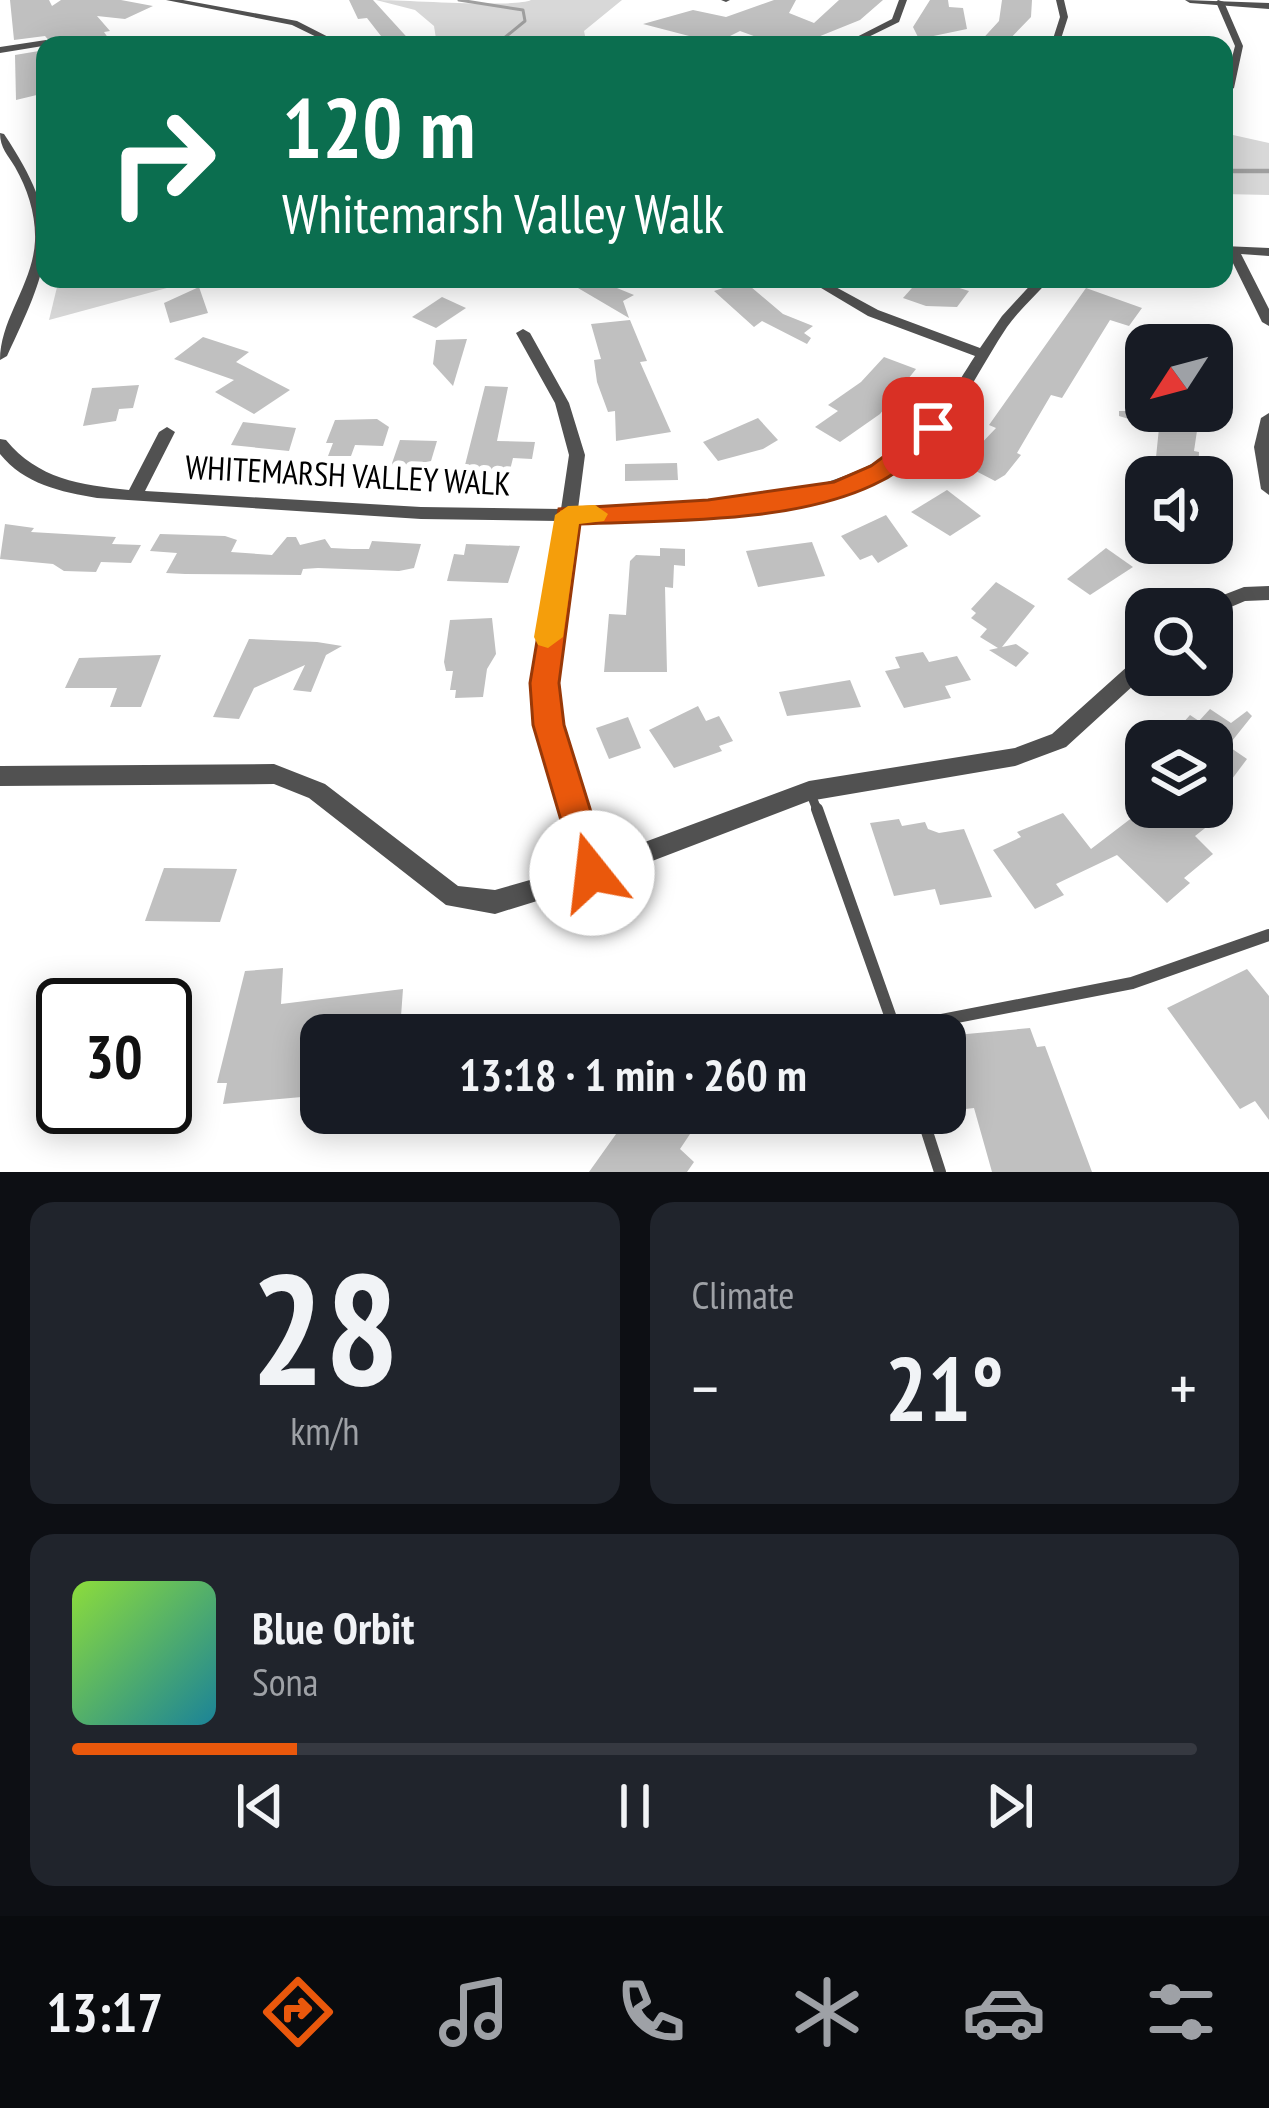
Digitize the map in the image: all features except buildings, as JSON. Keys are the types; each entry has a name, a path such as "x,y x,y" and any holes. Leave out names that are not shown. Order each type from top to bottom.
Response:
{"street":[{"path":"170,0 294,22 322,36"},
{"path":"867,36 896,20 903,0"},
{"path":"1058,36 1064,17 1060,0"},
{"path":"1190,0 1269,6"},
{"path":"1220,2 1239,46 1233,69"},
{"path":"0,50 36,45"},
{"path":"0,136 36,191"},
{"path":"1233,249 1269,252"},
{"path":"1233,258 1269,322"},
{"path":"0,356 36,267"},
{"path":"828,288 873,314 982,354"},
{"name":"WHITEMARSH VALLEY WALK","path":"0,444 38,478 81,491 134,496 568,515 708,509 838,490 911,451 1037,288"},
{"path":"523,333 571,426 577,455 544,683 549,725 592,873"},
{"path":"1269,418 1262,447 1269,489"},
{"path":"134,496 167,432"},
{"path":"1233,598 1269,593"},
{"path":"0,776 274,774 317,790 454,897 495,902 592,873 809,790 1015,758 1059,741 1125,681"}],"lane":[{"path":"809,790 844,874 890,1014"},
{"path":"966,1017 1132,983 1269,935"},
{"path":"928,1134 940,1172"}],"shaded area":[{"path":"376,0 482,4 622,0 584,31 585,36 436,36 434,26 415,10"},
{"path":"1233,135 1269,143 1269,195 1233,194"},
{"path":"57,288 167,288 49,320"}],"waterway":[{"path":"459,0 523,10 525,21 507,36"},
{"path":"1233,171 1269,171"}],"slow traffic":[{"path":"548,637 568,515 595,514"}],"route":[{"path":"592,873 549,725 544,683 568,515 708,509 782,502 838,490 880,472 911,451 933,428"}]}
